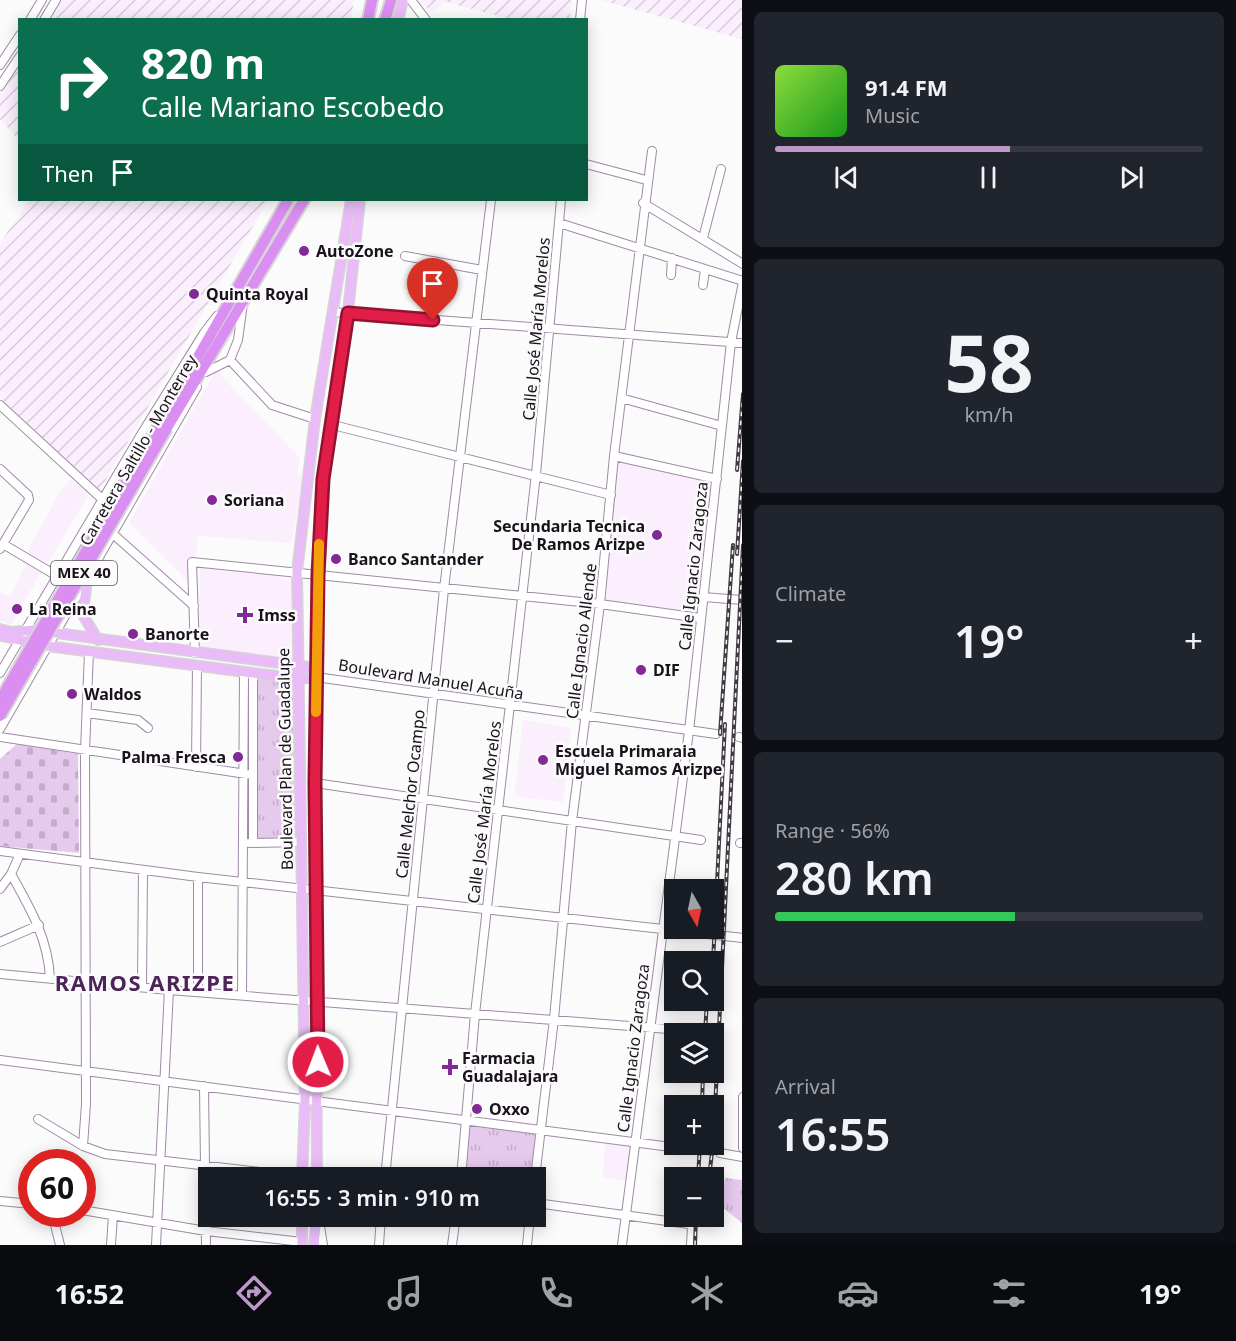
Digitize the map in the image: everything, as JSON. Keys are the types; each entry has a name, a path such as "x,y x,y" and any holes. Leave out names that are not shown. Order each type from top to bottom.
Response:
{"highway":[{"path":"368,18 372,0"},
{"path":"383,18 385,0"},
{"path":"384,18 390,0"},
{"name":"Carretera Saltillo - Monterrey","path":"0,716 287,201"},
{"name":"Carretera Saltillo - Monterrey","path":"0,700 164,424 216,346 303,201"}],"main road":[{"path":"398,18 403,0"},
{"name":"Boulevard Plan de Guadalupe","path":"302,1167 305,1100 297,572 315,419 351,201"},
{"name":"Boulevard Plan de Guadalupe","path":"316,1167 319,1102 315,783 318,575 323,479 333,425 348,313 360,201"},
{"path":"87,579 83,615 98,640"},
{"name":"Boulevard Manuel Acuña","path":"0,629 11,632 24,630 299,667 316,673"},
{"name":"Boulevard Manuel Acuña","path":"0,635 47,646 299,679 316,673"},
{"path":"302,1227 302,1243"},
{"path":"314,1245 316,1227"}],"street":[{"path":"31,18 42,0"},
{"path":"45,18 56,0"},
{"path":"411,0 424,18"},
{"path":"580,18 582,0"},
{"path":"0,65 18,38"},
{"path":"0,86 18,59"},
{"name":"Calle Ignacio Allende","path":"536,1167 554,1019 572,821 600,604 614,456 643,203 652,151"},
{"path":"588,165 646,180"},
{"path":"703,238 720,169"},
{"name":"Calle Melchor Ocampo","path":"386,1167 394,1111 400,1008 424,800 444,589 491,201"},
{"name":"Calle José María Morelos","path":"462,1167 486,909 536,474 561,201"},
{"path":"643,203 742,264"},
{"path":"559,223 742,282"},
{"path":"405,256 482,270"},
{"path":"671,275 672,258"},
{"path":"703,285 705,269"},
{"name":"Calle Ignacio Zaragoza","path":"622,1245 628,1214 648,1028 689,730 731,342 742,282"},
{"path":"206,372 230,360 238,340 244,297"},
{"path":"0,673 102,499 204,333 227,307"},
{"path":"332,312 742,343"},
{"path":"0,729 206,372 216,346"},
{"path":"230,360 272,405 315,419"},
{"path":"621,398 722,426"},
{"path":"0,405 102,499"},
{"path":"333,425 459,458 536,474 611,495"},
{"path":"614,456 717,479"},
{"path":"0,469 28,495 28,504 1,546 57,576"},
{"path":"113,534 194,606"},
{"path":"195,653 192,562 600,604 700,618"},
{"path":"703,597 742,600"},
{"path":"39,606 44,615 50,619 64,618"},
{"path":"83,1146 86,1071 85,751 88,651"},
{"path":"5,664 17,659 26,660 34,672"},
{"path":"196,767 197,666"},
{"path":"249,672 249,819 253,843"},
{"name":"Boulevard Manuel Acuña","path":"316,673 510,707 716,734"},
{"path":"87,713 138,720 148,728"},
{"path":"0,737 248,774"},
{"path":"315,783 701,840"},
{"path":"242,996 244,843 249,819"},
{"path":"244,843 301,842"},
{"path":"0,851 198,877 317,888 412,901 742,938"},
{"path":"0,889 11,874 20,854"},
{"path":"142,987 143,870"},
{"path":"11,874 39,925 49,957 50,978"},
{"path":"198,877 198,992"},
{"path":"0,942 39,925"},
{"path":"0,974 86,980 169,990 664,1029"},
{"path":"156,1245 169,990"},
{"path":"0,1060 664,1146"},
{"path":"204,1086 206,1245"},
{"path":"742,1097 742,1148"},
{"path":"38,1119 83,1146 105,1154 215,1167"},
{"path":"724,1154 742,1157"},
{"path":"0,1201 18,1203"},
{"path":"546,1204 689,1224 692,1227 691,1245"},
{"path":"96,1212 206,1231 302,1243"},
{"path":"111,1245 113,1215"},
{"path":"56,1227 61,1243"},
{"path":"320,1227 323,1245"},
{"path":"379,1245 380,1227"},
{"path":"452,1245 454,1227"},
{"path":"527,1245 529,1227"}],"shaded area":[{"path":"60,0 354,0 351,18 49,18"},
{"path":"421,0 572,0 570,18 506,18 446,2 431,12"},
{"path":"600,0 742,0 742,39"},
{"path":"18,65 18,139 0,119 0,93"},
{"path":"28,201 267,201 100,490 0,398 0,243"},
{"path":"216,370 300,458 297,474 303,477 292,543 198,536 196,559 190,560 189,582 129,523"},
{"name":"Secundaria Tecnica De Ramos Arizpe","path":"615,450 711,474 700,617 601,604"},
{"path":"71,479 89,494 48,563 28,553 28,550 62,488"},
{"path":"27,562 42,571 11,625 0,621 0,592 10,597"},
{"name":"Imss","path":"200,567 275,575 291,582 292,661 198,647"},
{"name":"Escuela Primaraia Miguel Ramos Arizpe","path":"523,720 571,728 563,802 519,797 515,792"},
{"path":"605,1139 636,1143 631,1181 603,1178"}],"green space":[{"path":"256,677 297,682 298,839 255,839"},
{"path":"17,744 78,754 79,853 0,846 0,759"},
{"path":"467,1122 540,1131 536,1167 462,1167"},
{"path":"725,1178 742,1180 742,1223 724,1209"}],"railway":[{"path":"737,470 742,407"},
{"path":"737,554 742,476"},
{"path":"720,734 733,545"},
{"path":"716,1095 742,565"},
{"path":"714,951 725,724"},
{"path":"706,1011 706,1023"},
{"path":"702,1095 703,1083"},
{"path":"699,1155 699,1167"},
{"path":"710,1167 712,1155"},
{"path":"695,1245 696,1227"}],"slow traffic":[{"path":"316,712 319,544"}],"place":[{"name":"AutoZone","path":"304,251"},
{"name":"Quinta Royal","path":"194,294"},
{"name":"Soriana","path":"212,500"},
{"name":"Secundaria Tecnica De Ramos Arizpe","path":"657,535"},
{"name":"Banco Santander","path":"336,559"},
{"name":"La Reina","path":"17,609"},
{"name":"Imss","path":"245,615"},
{"name":"Banorte","path":"133,634"},
{"name":"DIF","path":"641,670"},
{"name":"Waldos","path":"72,694"},
{"name":"Palma Fresca","path":"238,757"},
{"name":"Escuela Primaraia Miguel Ramos Arizpe","path":"543,760"},
{"name":"Farmacia Guadalajara","path":"450,1067"},
{"name":"Oxxo","path":"477,1109"}],"district":[{"name":"RAMOS ARIZPE","path":"145,983"}],"route":[{"path":"318,1062 315,783 318,575 323,479 333,425 348,313 433,320"}]}
